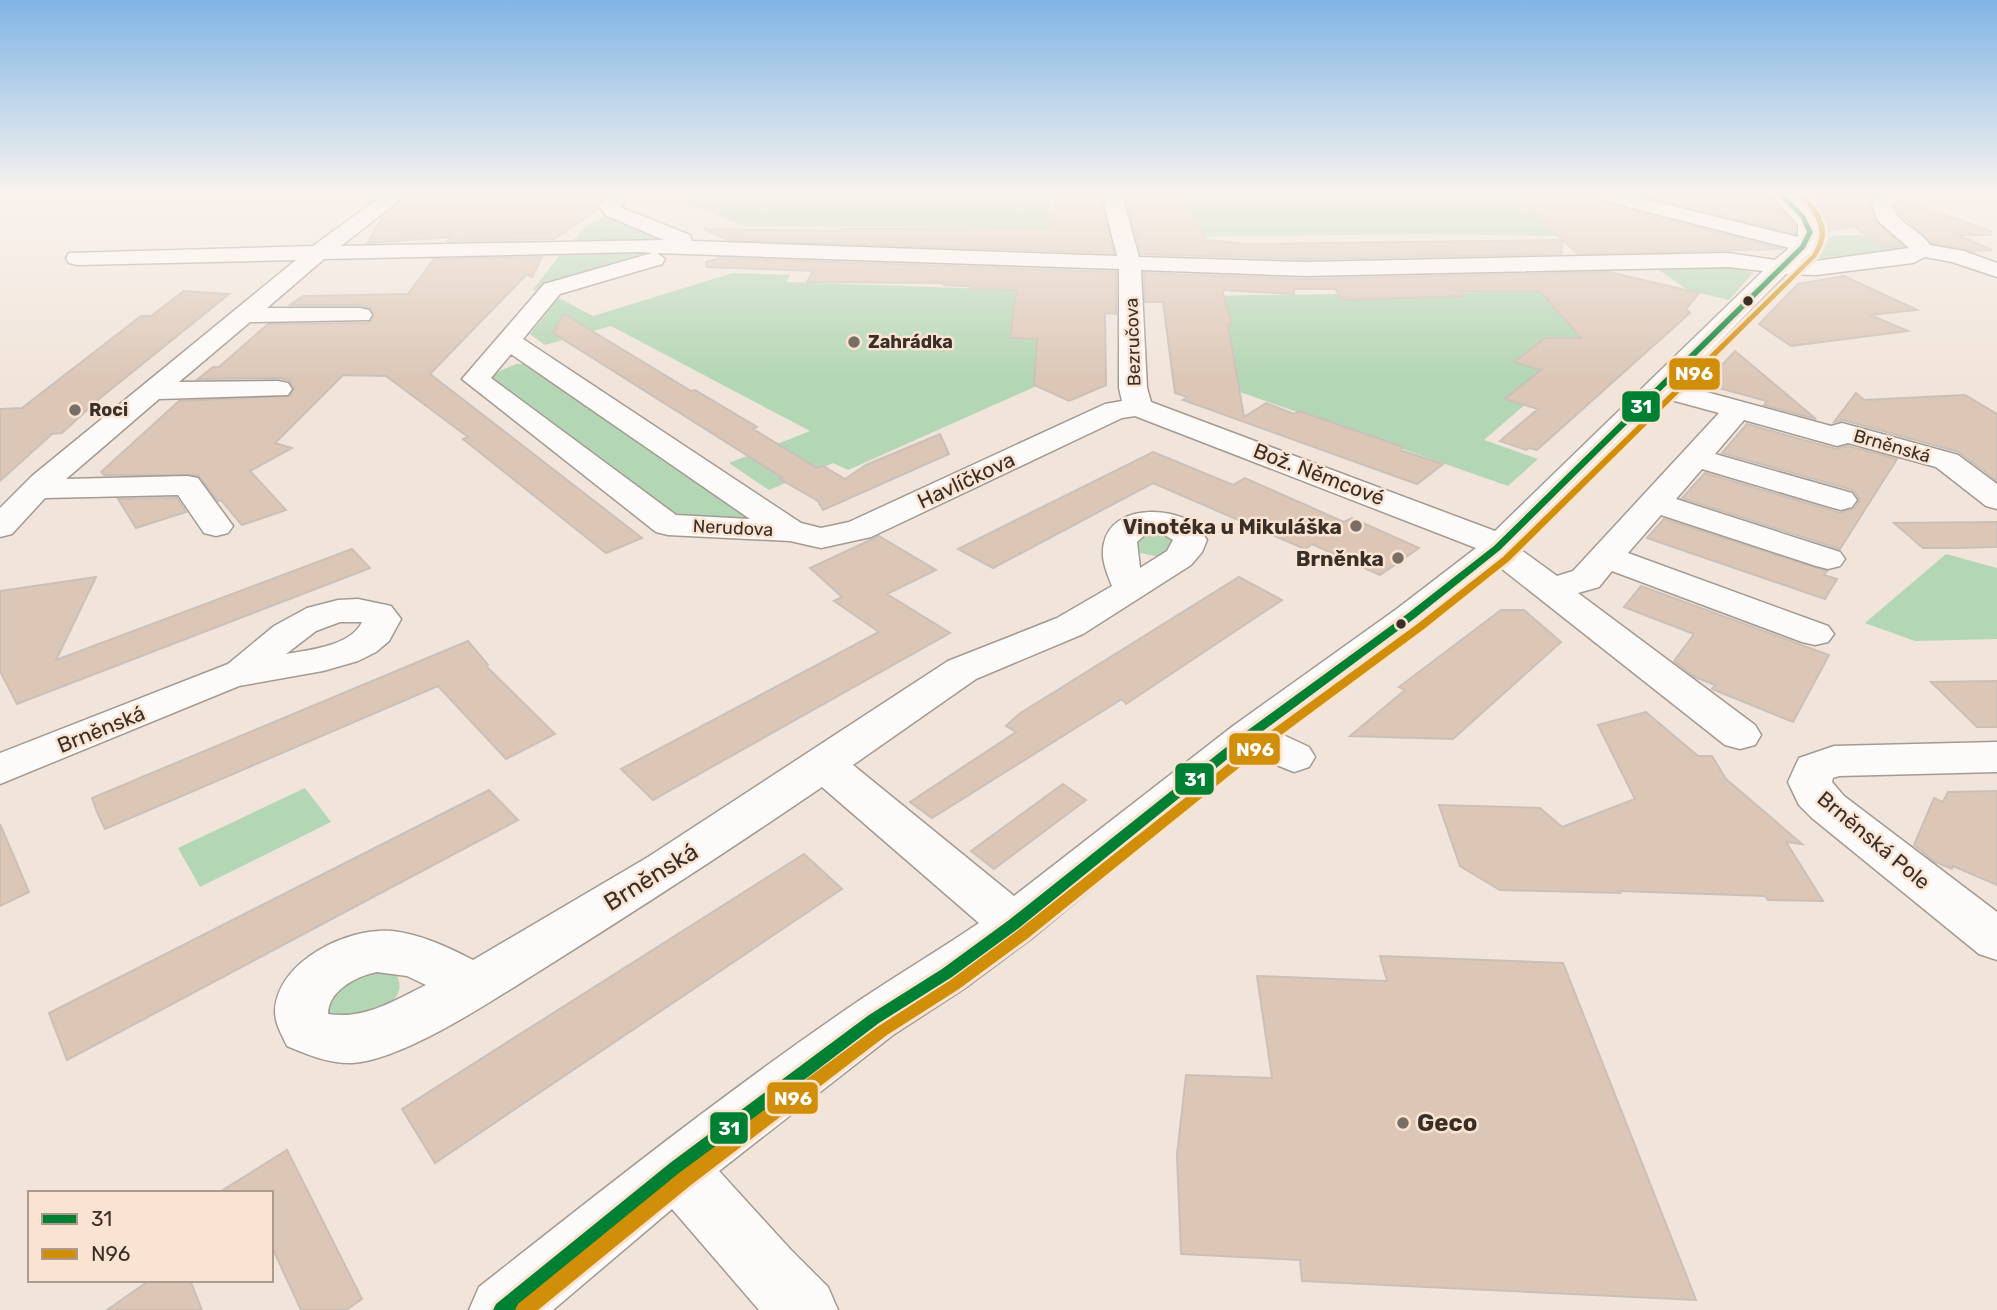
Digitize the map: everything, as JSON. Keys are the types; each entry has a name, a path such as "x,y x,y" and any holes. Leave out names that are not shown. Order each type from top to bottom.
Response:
{"street":[{"path":"77,258 153,256"},
{"path":"19,507 152,391 316,256"},
{"name":"Nerudova","path":"668,256 552,289 475,379 668,525 790,531"},
{"path":"945,256 1306,269 1728,260 1791,256"},
{"name":"Bezručova","path":"1128,256 1133,388 1138,407"},
{"path":"1793,256 1830,266 1912,256"},
{"path":"502,1310 677,1168 874,1019 947,973 1014,923 1248,736 1411,616 1499,546 1793,256"},
{"path":"1956,256 1997,270"},
{"path":"244,315 360,315"},
{"name":"Nerudova","path":"508,341 790,531"},
{"name":"Brněnská","path":"1659,388 1837,437 1842,432 1947,461 1997,499"},
{"path":"152,391 278,389"},
{"name":"Havlíčkova","path":"790,531 821,538 859,530 1115,410 1138,407"},
{"name":"Bož. Němcové","path":"1138,407 1499,546"},
{"path":"1552,589 1586,579 1738,410"},
{"path":"1694,457 1841,500"},
{"path":"19,507 187,485 216,526"},
{"path":"1654,502 1828,559"},
{"path":"1499,546 1740,735"},
{"path":"1605,557 1815,634"},
{"name":"Brněnská","path":"474,985 665,870 962,670 1070,626 1131,590"},
{"name":"Brněnská","path":"0,769 242,672"},
{"path":"1248,736 1294,757"},
{"name":"Brněnská Pole","path":"1997,757 1834,761 1814,769 1810,782 1815,794 1828,807 1997,940"},
{"path":"824,765 1014,923"},
{"path":"677,1168 768,1273 805,1310"}],"green space":[{"path":"559,256 655,256 532,291"},
{"path":"1818,256 1858,256 1829,260"},
{"path":"1735,267 1753,273 1729,300 1688,290 1659,270"},
{"path":"733,273 790,275 786,282 1072,292 1068,372 848,470 833,463 769,490 729,463 810,431 611,326 545,345 530,334 559,298 593,316"},
{"path":"1572,291 1612,339 1543,338 1570,366 1484,440 1538,459 1508,486 1206,380 1192,296"},
{"path":"516,364 529,364 761,521 682,522 487,382 493,374"},
{"path":"1156,531 1168,535 1178,544 1160,557 1136,552 1132,537 1140,532"},
{"path":"1946,554 1997,568 1997,639 1915,641 1865,623"},
{"path":"305,788 331,822 200,887 178,848"},
{"path":"351,970 395,972 399,984 398,994 382,1009 336,1027 320,1002"}],"building":[{"path":"1211,256 1452,256 1306,259"},
{"path":"542,257 532,277 527,274 430,374 642,538 606,553 463,439 468,437 386,376 343,375 275,443 292,448 250,471 286,510 242,525 221,500 218,501 198,475 104,475 101,472 179,401 290,396 294,388 289,380 279,378 198,379 213,367 219,367 268,324 369,323 374,316 371,309 361,305 290,305 303,296 408,294 434,259"},
{"path":"720,258 1116,272 1116,314 1105,313 1106,385 1069,401 1034,385 1037,339 1010,338 1016,290 970,289 970,286 944,285 945,283 807,282 813,271 707,267 706,262"},
{"path":"1609,272 1699,293 1686,309 1690,313 1537,450 1526,450 1500,441 1538,409 1505,399 1541,370 1514,362 1545,338 1581,338 1540,291 1460,291 1464,296 1343,300 1335,289 1294,289 1294,294 1222,290 1232,324 1228,324 1244,417 1266,403 1294,414 1299,411 1403,447 1400,450 1443,464 1417,484 1183,400 1187,397 1175,393 1163,302 1145,302 1144,273 1306,279"},
{"path":"1844,276 1917,310 1870,315 1908,331 1791,346 1759,324 1798,284"},
{"path":"184,291 229,294 99,399 62,433 52,434 0,481 0,409 22,408 141,316 151,316"},
{"path":"564,314 691,391 695,390 757,427 753,429 817,468 823,466 845,479 866,465 940,434 949,454 823,510 818,501 780,479 783,478 553,333"},
{"path":"1735,351 1816,419 1764,405 1767,401 1704,384"},
{"path":"1856,393 1864,400 1965,395 1997,414 1997,481 1959,452 1843,420 1834,422"},
{"path":"1747,424 1836,449 1848,446 1897,459 1840,549 1682,498 1705,473 1840,513 1854,509 1860,500 1853,490 1722,453"},
{"path":"1153,452 1233,485 1245,478 1344,522 1352,518 1419,548 1380,575 1312,544 1305,549 1153,483 993,568 958,549"},
{"path":"177,498 186,512 136,528 118,499"},
{"path":"1664,519 1827,571 1824,575 1837,579 1825,599 1647,538"},
{"path":"1997,522 1997,547 1956,548 1923,548 1894,523"},
{"path":"879,536 936,570 887,594 950,633 653,800 621,769 879,632 834,601 842,597 810,568"},
{"path":"352,549 370,568 17,704 0,671 0,591 96,577 56,660"},
{"path":"1239,577 1282,600 1126,704 1122,699 932,818 910,802 1016,732 1006,726 1019,714"},
{"path":"1641,586 1829,655 1793,722 1712,689 1715,685 1695,677 1674,661 1694,634 1624,607"},
{"path":"1501,610 1524,610 1561,642 1453,739 1350,736 1405,690 1399,687"},
{"path":"468,641 488,665 486,666 555,734 506,759 438,686 105,829 92,798"},
{"path":"1997,681 1997,727 1977,727 1931,682"},
{"path":"1646,712 1698,756 1712,756 1726,779 1802,844 1786,842 1823,901 1768,900 1765,896 1619,891 1620,893 1500,890 1460,866 1439,805 1540,808 1562,827 1635,799 1598,725"},
{"path":"1063,784 1086,800 994,869 971,851"},
{"path":"489,790 518,820 67,1060 49,1013"},
{"path":"1997,791 1997,885 1953,866 1952,869 1935,862 1914,845 1934,798 1943,802 1948,792"},
{"path":"0,824 29,892 0,906"},
{"path":"804,854 842,889 435,1163 402,1109"},
{"name":"Geco","path":"1380,956 1563,963 1696,1300 1302,1281 1300,1260 1181,1254 1177,1155 1186,1075 1272,1078 1257,976 1387,981"},
{"path":"287,1150 362,1299 346,1310 301,1310 273,1249 273,1191 221,1191"},
{"path":"147,1282 191,1282 202,1310 107,1310"}],"transit line":[{"name":"31","path":"502,1310 676,1168 874,1019 947,973 1014,924 1248,736 1411,616 1497,548 1794,256"},
{"name":"N96","path":"524,1310 685,1179 882,1031 954,985 1022,935 1257,747 1420,627 1506,559 1814,256"}],"place":[{"name":"Zahrádka","path":"854,342"},
{"name":"Roci","path":"75,410"},
{"name":"Vinotéka u Mikuláška","path":"1356,526"},
{"name":"Brněnka","path":"1398,558"},
{"name":"Geco","path":"1403,1123"}]}
